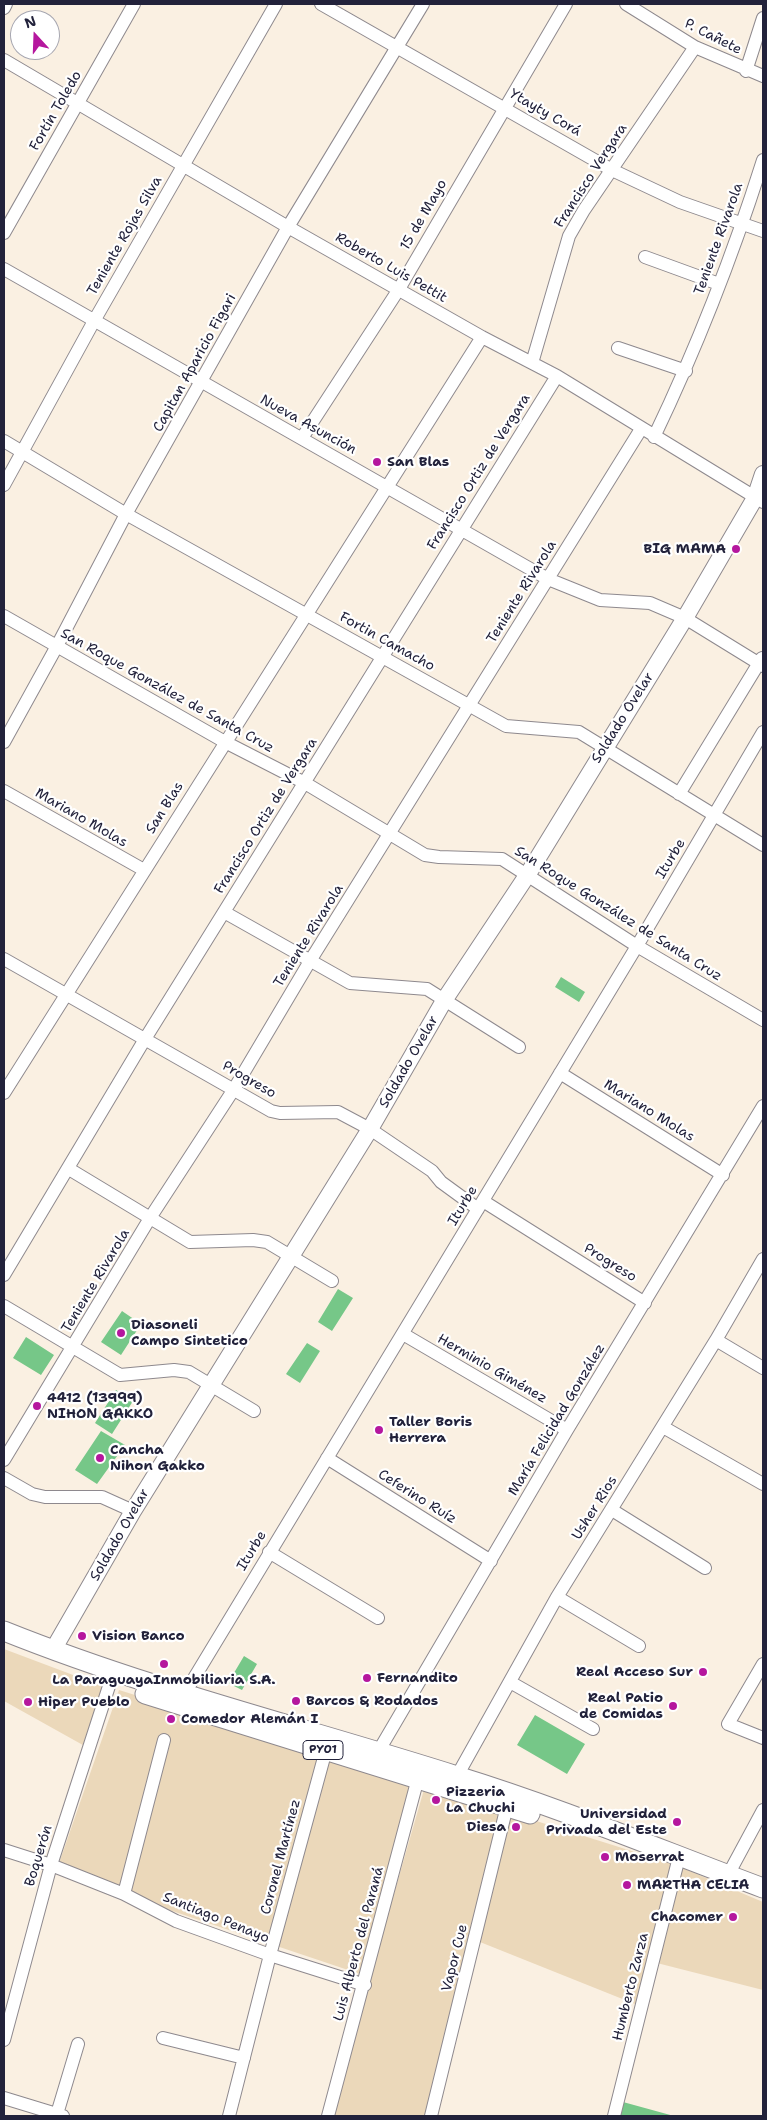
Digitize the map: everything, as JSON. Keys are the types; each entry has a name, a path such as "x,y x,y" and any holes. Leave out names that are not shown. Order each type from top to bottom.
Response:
{"highway":[{"name":"PY01","path":"4,1631 110,1684 507,1806 677,1865 763,1899"},
{"name":"PY01","path":"4,1644 185,1693 457,1776 603,1826 763,1888"}],"main road":[{"name":"Soldado Ovelar","path":"50,1655 133,1511 210,1384 370,1129 445,999 528,874 759,500 763,474"}],"street":[{"path":"4,8 6,4"},
{"name":"Fortín Toledo","path":"4,233 134,4"},
{"name":"Teniente Rojas Silva","path":"4,485 94,321 276,4"},
{"name":"Ytayty Corá","path":"321,4 505,107 612,170 680,202 763,231"},
{"name":"Capitan Aparicio Figari","path":"4,742 126,514 288,227 423,4"},
{"name":"15 de Mayo","path":"302,438 399,289 566,4"},
{"name":"P. Cañete","path":"626,4 695,47 763,76"},
{"path":"746,70 763,18"},
{"name":"Francisco Vergara","path":"532,363 569,236 695,47"},
{"name":"Roberto Luis Pettit","path":"4,60 288,227 482,337 557,376 759,500"},
{"name":"Teniente Rivarola","path":"654,437 686,371 743,223 763,160"},
{"path":"644,257 719,284"},
{"name":"Nueva Asunción","path":"4,269 548,579 600,600 650,603 686,618 762,662"},
{"name":"San Blas","path":"4,1092 482,337"},
{"path":"618,348 686,371"},
{"name":"Francisco Ortiz de Vergara","path":"4,1275 145,1040 557,376"},
{"name":"Teniente Rivarola","path":"4,1460 150,1218 234,1089 310,962 641,429"},
{"name":"Fortin Camacho","path":"4,441 126,514 506,726 579,732 763,844"},
{"name":"San Roque González de Santa Cruz","path":"4,616 224,742 305,783 425,855 502,859 637,946 763,1020"},
{"path":"679,794 762,662"},
{"name":"Iturbe","path":"185,1693 268,1552 403,1334 637,946 763,732"},
{"name":"Mariano Molas","path":"4,791 144,870"},
{"path":"224,912 350,983 427,989 519,1047"},
{"name":"Progreso","path":"4,959 271,1111 280,1113 338,1112 370,1129 432,1171 441,1182 645,1302"},
{"name":"Mariano Molas","path":"560,1073 723,1175"},
{"name":"María Felicidad González","path":"378,1752 567,1430 763,1106"},
{"path":"69,1169 190,1242 254,1240 267,1242 332,1281"},
{"name":"Usher Rios","path":"457,1776 557,1597 716,1340 763,1258"},
{"path":"4,1306 120,1375 174,1370 188,1372 254,1411"},
{"name":"Herminio Giménez","path":"403,1334 567,1430"},
{"path":"716,1340 763,1368"},
{"path":"663,1427 763,1484"},
{"name":"Ceferino Ruíz","path":"327,1458 491,1561"},
{"path":"4,1478 32,1494 45,1497 102,1497 133,1511"},
{"path":"612,1510 705,1568"},
{"path":"268,1552 378,1618"},
{"path":"557,1597 639,1646"},
{"path":"763,1664 728,1724 763,1738"},
{"path":"510,1682 593,1729"},
{"name":"Boquerón","path":"4,2040 50,1865 110,1684"},
{"path":"124,1894 164,1740"},
{"name":"Coronel Martínez","path":"229,2116 270,1955 326,1750"},
{"name":"Luis Alberto del Paraná","path":"328,2116 365,1985 418,1778"},
{"name":"Vapor Cue","path":"431,2116 507,1806"},
{"path":"728,1875 763,1810"},
{"name":"Santiago Penayo","path":"4,1850 50,1865 124,1894 176,1921 270,1955 365,1985"},
{"name":"Humberto Zarza","path":"614,2116 677,1865"},
{"path":"163,2038 244,2058"},
{"path":"4,2098 36,2112 60,2115 78,2044"}],"shaded area":[{"path":"4,1649 105,1687 90,1749 4,1701"},
{"path":"119,1690 422,1785 363,1975 56,1872"},
{"path":"425,1786 673,1864 763,1902 763,1990 653,1962 640,2006 475,1940 430,2116 330,2116"}],"green space":[{"path":"561,977 585,992 579,1002 555,987"},
{"path":"338,1289 353,1298 332,1331 318,1322"},
{"name":"Diasoneli Campo Sintetico","path":"122,1311 141,1324 121,1355 101,1342"},
{"path":"26,1337 54,1355 41,1375 13,1358"},
{"path":"307,1343 320,1351 300,1383 286,1374"},
{"path":"116,1390 133,1401 112,1434 95,1423"},
{"name":"Cancha Nihon Gakko","path":"101,1431 125,1445 97,1484 75,1470"},
{"path":"244,1656 257,1664 242,1690 228,1683"},
{"path":"535,1715 585,1744 567,1774 517,1745"},
{"path":"623,2102 674,2116 620,2116"}],"place":[{"name":"San Blas","path":"377,462"},
{"name":"BIG MAMA","path":"736,549"},
{"name":"Diasoneli Campo Sintetico","path":"121,1333"},
{"name":"4412 (13999) NIHON GAKKO","path":"37,1406"},
{"name":"Taller Boris Herrera","path":"379,1430"},
{"name":"Cancha Nihon Gakko","path":"100,1458"},
{"name":"Vision Banco","path":"82,1636"},
{"name":"La ParaguayaInmobiliaria S.A.","path":"164,1664"},
{"name":"Real Acceso Sur","path":"703,1672"},
{"name":"Fernandito","path":"367,1678"},
{"name":"Barcos & Rodados","path":"296,1701"},
{"name":"Hiper Pueblo","path":"28,1702"},
{"name":"Real Patio de Comidas","path":"673,1706"},
{"name":"Comedor Alemán I","path":"171,1719"},
{"name":"Pizzeria La Chuchi","path":"436,1800"},
{"name":"Universidad Privada del Este","path":"677,1822"},
{"name":"Diesa","path":"516,1827"},
{"name":"Moserrat","path":"605,1857"},
{"name":"MARTHA CELIA","path":"627,1885"},
{"name":"Chacomer","path":"733,1917"}]}
